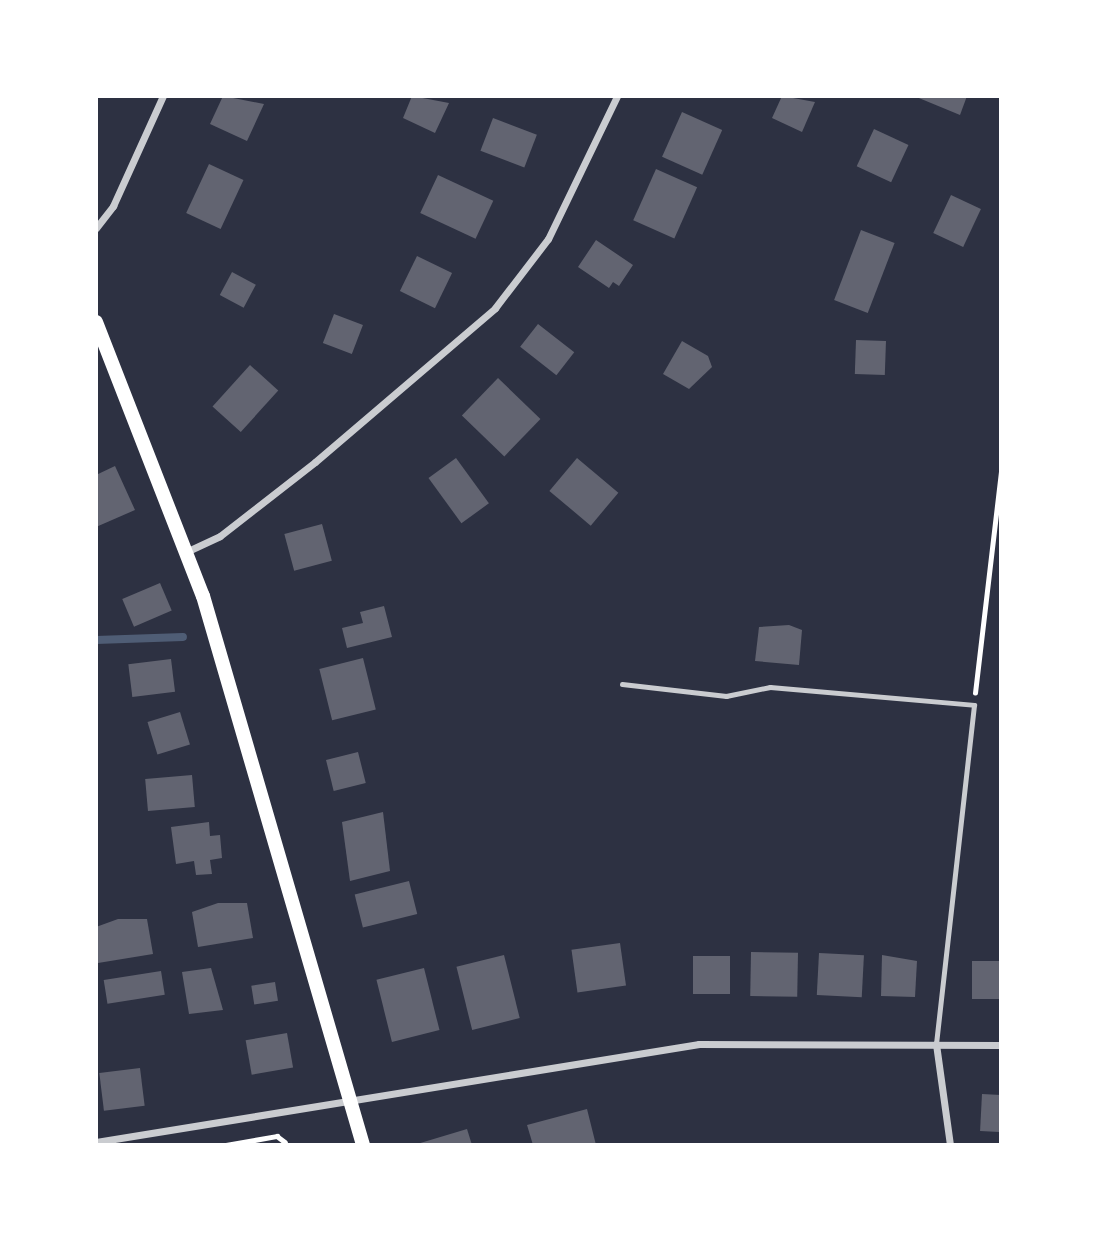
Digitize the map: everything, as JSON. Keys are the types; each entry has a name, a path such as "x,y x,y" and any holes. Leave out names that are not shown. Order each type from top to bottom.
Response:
{"main road":[{"path":"96,322 188,551 353,1102 363,1145"}],"street":[{"path":"96,228 113,206 163,96"},
{"path":"188,551 220,536 315,462 495,307 548,239 617,96"},
{"path":"96,1142 699,1044 1001,1045"},
{"path":"936,1044 950,1145"}],"lane":[{"path":"622,684 726,696 770,687 974,705 936,1044"}],"path":[{"path":"974,705 1001,471"},
{"path":"226,1145 277,1136 285,1142"}],"building":[{"path":"223,96 264,104 247,141 210,124"},
{"path":"412,96 449,103 435,133 403,118"},
{"path":"782,96 815,102 802,132 772,118"},
{"path":"914,96 967,96 960,115"},
{"path":"682,112 722,130 702,175 662,157"},
{"path":"493,118 537,135 524,168 480,151"},
{"path":"874,129 908,145 891,182 857,166"},
{"path":"209,164 243,180 221,229 186,213"},
{"path":"656,169 697,187 674,238 633,220"},
{"path":"438,175 493,201 476,239 420,213"},
{"path":"951,195 981,209 963,247 933,233"},
{"path":"861,230 895,243 868,313 834,300"},
{"path":"596,240 633,265 619,286 613,282 609,288 578,267"},
{"path":"417,256 452,273 435,308 400,291"},
{"path":"232,272 256,285 244,308 220,295"},
{"path":"334,314 363,325 352,354 323,343"},
{"path":"538,324 574,352 556,375 520,347"},
{"path":"856,340 886,341 885,375 855,374"},
{"path":"682,341 708,356 712,367 689,389 663,374"},
{"path":"250,365 278,390 241,432 213,407"},
{"path":"498,378 540,419 504,456 462,415"},
{"path":"456,458 489,503 461,523 428,478"},
{"path":"577,458 618,493 591,526 549,491"},
{"path":"115,466 135,510 96,527 96,475"},
{"path":"322,524 332,561 294,571 284,534"},
{"path":"160,583 172,611 134,627 122,599"},
{"path":"384,606 392,637 347,648 342,628 363,623 360,612"},
{"path":"789,625 802,630 799,665 755,661 759,627"},
{"path":"363,658 376,709 332,720 319,669"},
{"path":"171,659 175,692 132,697 128,664"},
{"path":"180,712 190,745 157,754 147,722"},
{"path":"358,752 366,783 334,791 326,760"},
{"path":"192,775 195,807 148,811 145,779"},
{"path":"383,812 390,871 350,881 342,822"},
{"path":"209,822 210,836 220,835 222,858 210,860 212,874 196,875 194,861 176,864 171,827"},
{"path":"409,881 417,914 363,928 355,895"},
{"path":"218,903 247,903 253,938 198,947 192,912"},
{"path":"118,919 147,919 153,954 98,963 96,927"},
{"path":"620,943 626,986 577,992 571,950"},
{"path":"751,952 798,953 797,997 750,996"},
{"path":"819,953 864,955 862,997 817,995"},
{"path":"504,955 520,1018 472,1030 456,967"},
{"path":"882,955 917,961 915,997 881,996"},
{"path":"693,956 730,956 730,994 693,994"},
{"path":"972,961 1001,961 1001,999 972,999"},
{"path":"211,968 223,1010 189,1014 182,972"},
{"path":"424,968 439,1030 392,1042 376,980"},
{"path":"161,971 165,995 107,1004 104,980"},
{"path":"275,982 278,1001 254,1005 251,986"},
{"path":"287,1033 293,1067 252,1075 246,1040"},
{"path":"140,1068 145,1106 104,1111 99,1073"},
{"path":"982,1094 1001,1095 999,1132 980,1131"},
{"path":"587,1109 596,1145 533,1145 527,1125"},
{"path":"467,1129 472,1145 417,1145 417,1144"}],"waterway":[{"path":"96,640 183,637"}]}
